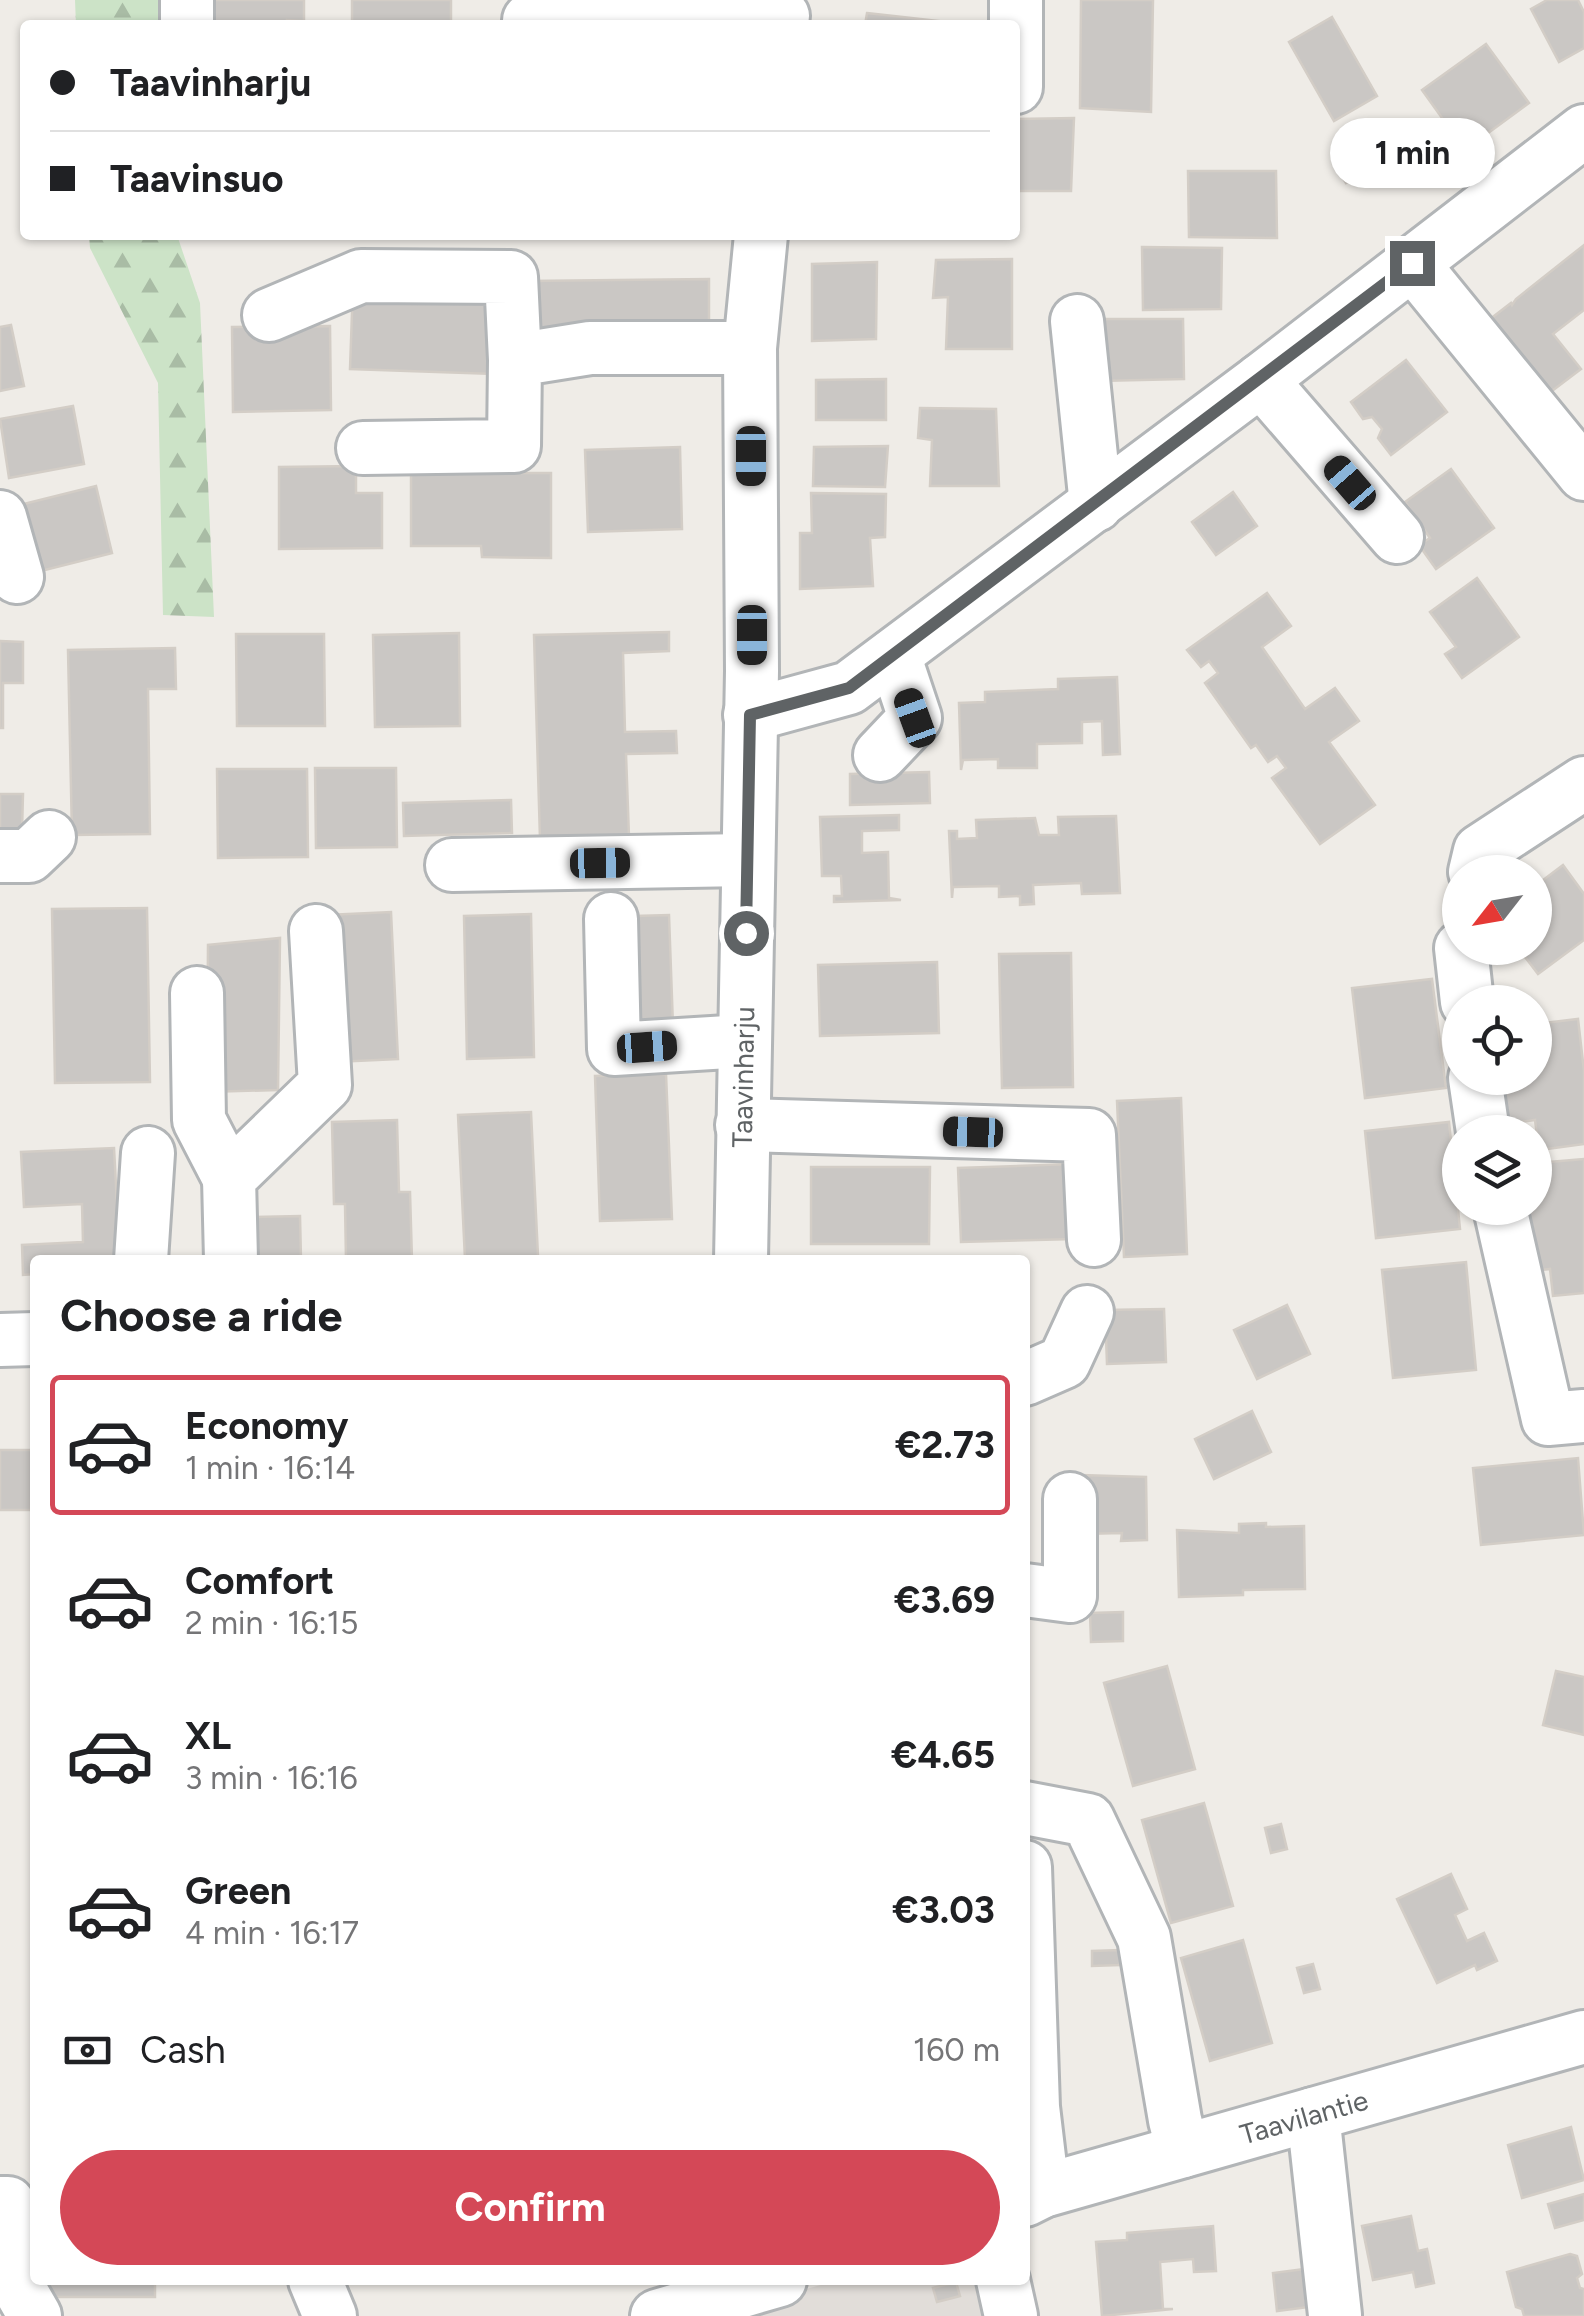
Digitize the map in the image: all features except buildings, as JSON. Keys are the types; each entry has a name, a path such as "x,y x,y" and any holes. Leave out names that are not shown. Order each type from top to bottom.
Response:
{"street":[{"path":"529,20 783,13"},
{"path":"750,715 849,688 1261,380 1584,131"},
{"name":"Taavinharju","path":"740,1255 752,671 750,348 761,240"},
{"path":"1412,263 1584,474"},
{"path":"269,315 360,276 511,277 514,446 363,448"},
{"path":"1078,321 1096,504"},
{"path":"515,360 590,348 750,348"},
{"path":"1261,380 1397,537"},
{"path":"0,517 17,577"},
{"path":"880,755 915,718 894,655"},
{"path":"1479,855 1584,783"},
{"path":"0,856 29,856 49,837"},
{"path":"452,865 747,860"},
{"path":"610,919 614,1049 744,1041"},
{"path":"229,1178 325,1085 316,931"},
{"path":"197,993 198,1120 229,1178 231,1255"},
{"path":"742,1125 1089,1135 1094,1240"},
{"path":"141,1255 148,1153"},
{"path":"1504,1225 1548,1419 1584,1416"},
{"path":"1030,1378 1064,1362 1087,1312"},
{"path":"0,1340 30,1339"},
{"path":"1030,1591 1070,1596 1070,1499"},
{"path":"1030,1809 1088,1820 1144,1938 1174,2120 1183,2151"},
{"name":"Taavilantie","path":"1034,2196 1584,2037"},
{"path":"1030,2038 1034,2196"},
{"path":"1313,2114 1335,2315"},
{"path":"0,2203 8,2203 12,2276 34,2316"},
{"path":"317,2285 330,2316"},
{"path":"657,2316 747,2285"},
{"path":"1004,2285 1011,2316"}],"shaded area":[{"path":"820,2285 984,2285 989,2316 712,2316"}],"green space":[{"path":"75,0 176,0 176,20 76,20"},
{"path":"89,240 179,240 200,303 214,617 163,615 158,383"}],"route":[{"path":"746,933 750,715 849,688 1412,263"}]}
